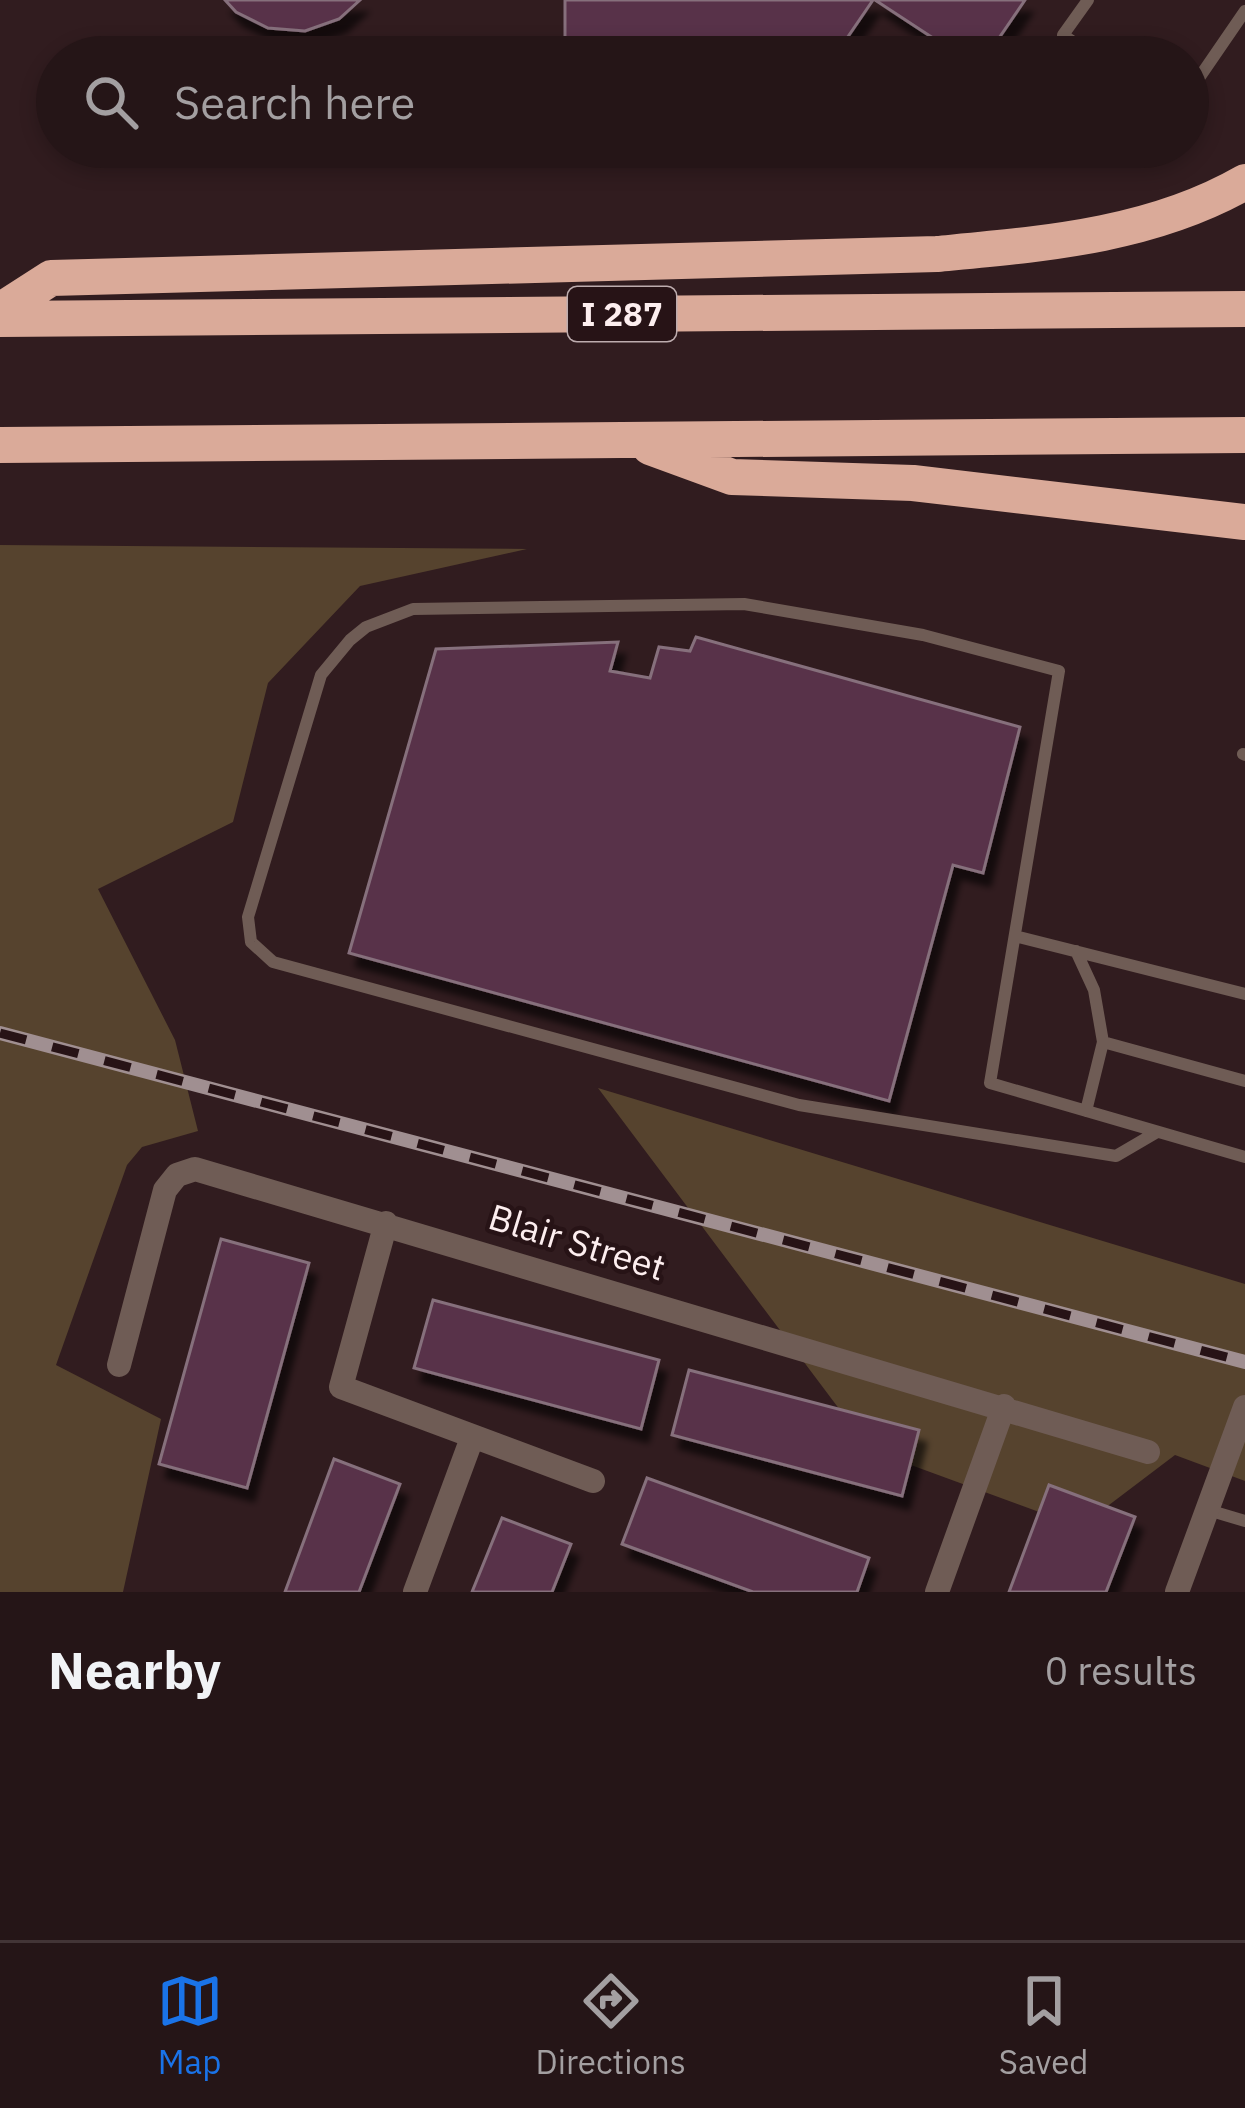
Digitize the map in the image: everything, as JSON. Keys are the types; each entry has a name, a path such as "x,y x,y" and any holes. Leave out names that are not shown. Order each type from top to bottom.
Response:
{"highway":[{"path":"0,315 50,278 937,254 1045,244 1170,216 1245,182"},
{"name":"I 287","path":"0,315 1245,309"},
{"path":"0,446 1245,435"},
{"path":"627,438 732,477 913,483 1245,522"}],"street":[{"name":"Blair Street","path":"119,1365 165,1190 177,1175 195,1168 1148,1452"},
{"path":"386,1223 341,1388 592,1481"},
{"path":"937,1592 1004,1406"},
{"path":"1178,1592 1245,1407"},
{"path":"415,1592 472,1438"}],"lane":[{"path":"1064,36 1088,0"},
{"path":"1209,63 1245,10"},
{"path":"1157,1132 1116,1156 799,1105 273,962 251,942 247,929 321,675 366,627 413,609 744,604 923,635 1059,671 990,1083 1245,1157"},
{"path":"1015,936 1245,994"},
{"path":"1076,951 1094,990 1103,1042 1086,1111"},
{"path":"1103,1042 1245,1081"},
{"path":"1208,1510 1245,1521"}],"shaded area":[{"path":"0,545 527,549 360,586 268,683 233,822 98,889 175,1040 198,1131 142,1147 127,1165 56,1365 161,1419 123,1592 0,1592"},
{"path":"598,1088 1245,1284 1245,1481 1175,1455 1080,1527 870,1450"}],"building":[{"path":"225,0 360,0 339,19 305,31 268,28 236,12"},
{"path":"565,0 873,0 848,36 565,36"},
{"path":"875,0 1025,0 1000,36 930,36"},
{"path":"696,637 1020,727 983,873 953,865 889,1101 349,953 436,649 618,642 610,671 650,678 659,647 690,651"},
{"path":"221,1239 309,1263 247,1488 159,1464"},
{"path":"433,1300 659,1360 641,1429 414,1368"},
{"path":"689,1370 919,1430 902,1496 672,1435"},
{"path":"334,1459 400,1484 359,1592 285,1592"},
{"path":"647,1478 869,1558 857,1592 753,1592 622,1544"},
{"path":"1049,1485 1135,1517 1106,1592 1009,1592"},
{"path":"502,1518 571,1544 552,1592 472,1592"}],"railway":[{"path":"0,1033 1245,1362"}]}
